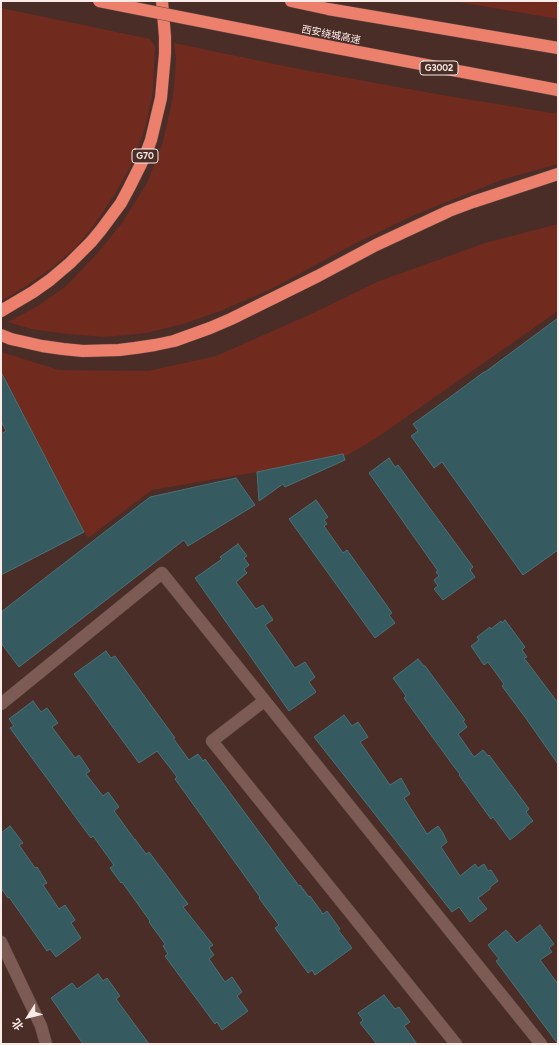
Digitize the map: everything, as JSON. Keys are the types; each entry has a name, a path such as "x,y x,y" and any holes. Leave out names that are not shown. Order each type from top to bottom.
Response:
{"highway":[{"name":"西安绕城高速","path":"99,1 321,46 558,90"},
{"name":"G70","path":"1,311 23,299 50,280 81,253 101,230 121,203 145,156 151,140 161,98 165,54 162,1"},
{"path":"292,1 328,9 558,48"},
{"path":"1,335 11,339 42,346 83,351 119,350 155,345 174,340 231,319 318,276 376,245 449,212 473,202 558,174"}],"street":[{"path":"1,704 162,573 541,1044"},
{"path":"264,701 212,741 456,1044"},
{"path":"1,942 41,1026 46,1044"}],"shaded area":[{"path":"452,1 558,1 558,19"},
{"path":"1,8 150,39 155,46 153,90 146,125 133,162 115,194 94,225 76,247 53,267 1,301"},
{"path":"174,43 299,69 558,114 558,164 504,179 414,215 354,244 271,289 223,310 183,324 146,333 105,337 31,329 8,322 36,307 65,287 96,255 122,223 147,183 163,142 173,96 176,61"},
{"path":"558,224 558,311 375,439 344,457 152,490 88,538 1,383 1,352 59,370 148,371 216,356 309,315 377,282 485,243"}],"building":[{"path":"558,318 558,550 523,575 442,462 434,468 411,436 418,431 413,424"},
{"path":"1,372 84,532 1,575 1,434 6,431 1,421"},
{"path":"343,454 345,460 285,487 283,484 259,501 257,472"},
{"path":"389,458 395,467 398,465 473,567 470,570 475,577 443,600 434,589 438,586 434,580 439,576 436,572 438,571 369,473"},
{"path":"236,478 255,505 188,546 184,540 19,667 1,643 1,612 150,497"},
{"path":"316,500 328,517 324,520 327,524 324,526 343,553 347,550 392,613 389,615 395,623 375,638 289,519"},
{"path":"238,544 247,556 244,558 249,565 244,569 247,573 236,582 256,609 263,605 273,620 265,625 295,668 305,662 315,677 309,682 316,692 289,711 195,578 222,559 220,557"},
{"path":"505,620 525,647 522,650 527,657 524,658 558,703 558,764 502,686 504,684 488,662 484,665 471,646 479,640 477,637 490,627 491,629 501,621 502,623"},
{"path":"106,651 111,658 115,656 175,738 173,738 189,760 198,754 203,761 205,759 299,886 300,885 309,897 310,896 323,914 327,911 340,929 338,930 352,948 315,975 312,970 308,973 275,928 279,925 259,898 260,897 175,779 177,777 157,751 139,763 74,674"},
{"path":"418,659 425,666 465,720 463,721 467,727 458,734 474,757 483,750 488,756 489,755 529,809 526,812 533,821 510,840 493,817 491,819 459,775 460,774 404,698 406,696 393,678"},
{"path":"33,701 41,712 47,708 58,723 52,727 75,758 79,755 90,771 86,774 103,796 108,792 119,807 114,811 146,854 149,852 188,904 183,907 213,945 209,948 214,955 209,959 225,982 232,977 242,992 237,996 248,1011 222,1030 217,1022 215,1024 165,956 168,954 163,946 165,944 122,882 121,883 110,868 114,865 93,836 91,838 10,728 14,726 9,719"},
{"path":"344,715 352,726 358,722 368,737 360,742 390,785 401,778 410,794 404,798 427,834 438,826 447,842 441,847 460,876 475,864 478,868 484,864 488,871 491,870 498,881 478,898 487,909 470,922 459,907 452,912 314,737"},
{"path":"10,826 23,843 19,845 35,868 37,867 47,883 43,885 59,909 65,905 75,920 71,923 81,938 56,957 50,949 47,951 1,888 1,833"},
{"path":"540,925 554,944 549,948 552,952 540,960 558,984 558,1044 496,961 499,959 488,945 506,930 517,943"},
{"path":"98,974 103,981 107,978 120,996 116,999 149,1044 83,1044 51,998 72,983 77,989"},
{"path":"384,995 395,1009 399,1007 410,1022 404,1026 417,1044 377,1044 360,1023 363,1020 358,1013"}]}
